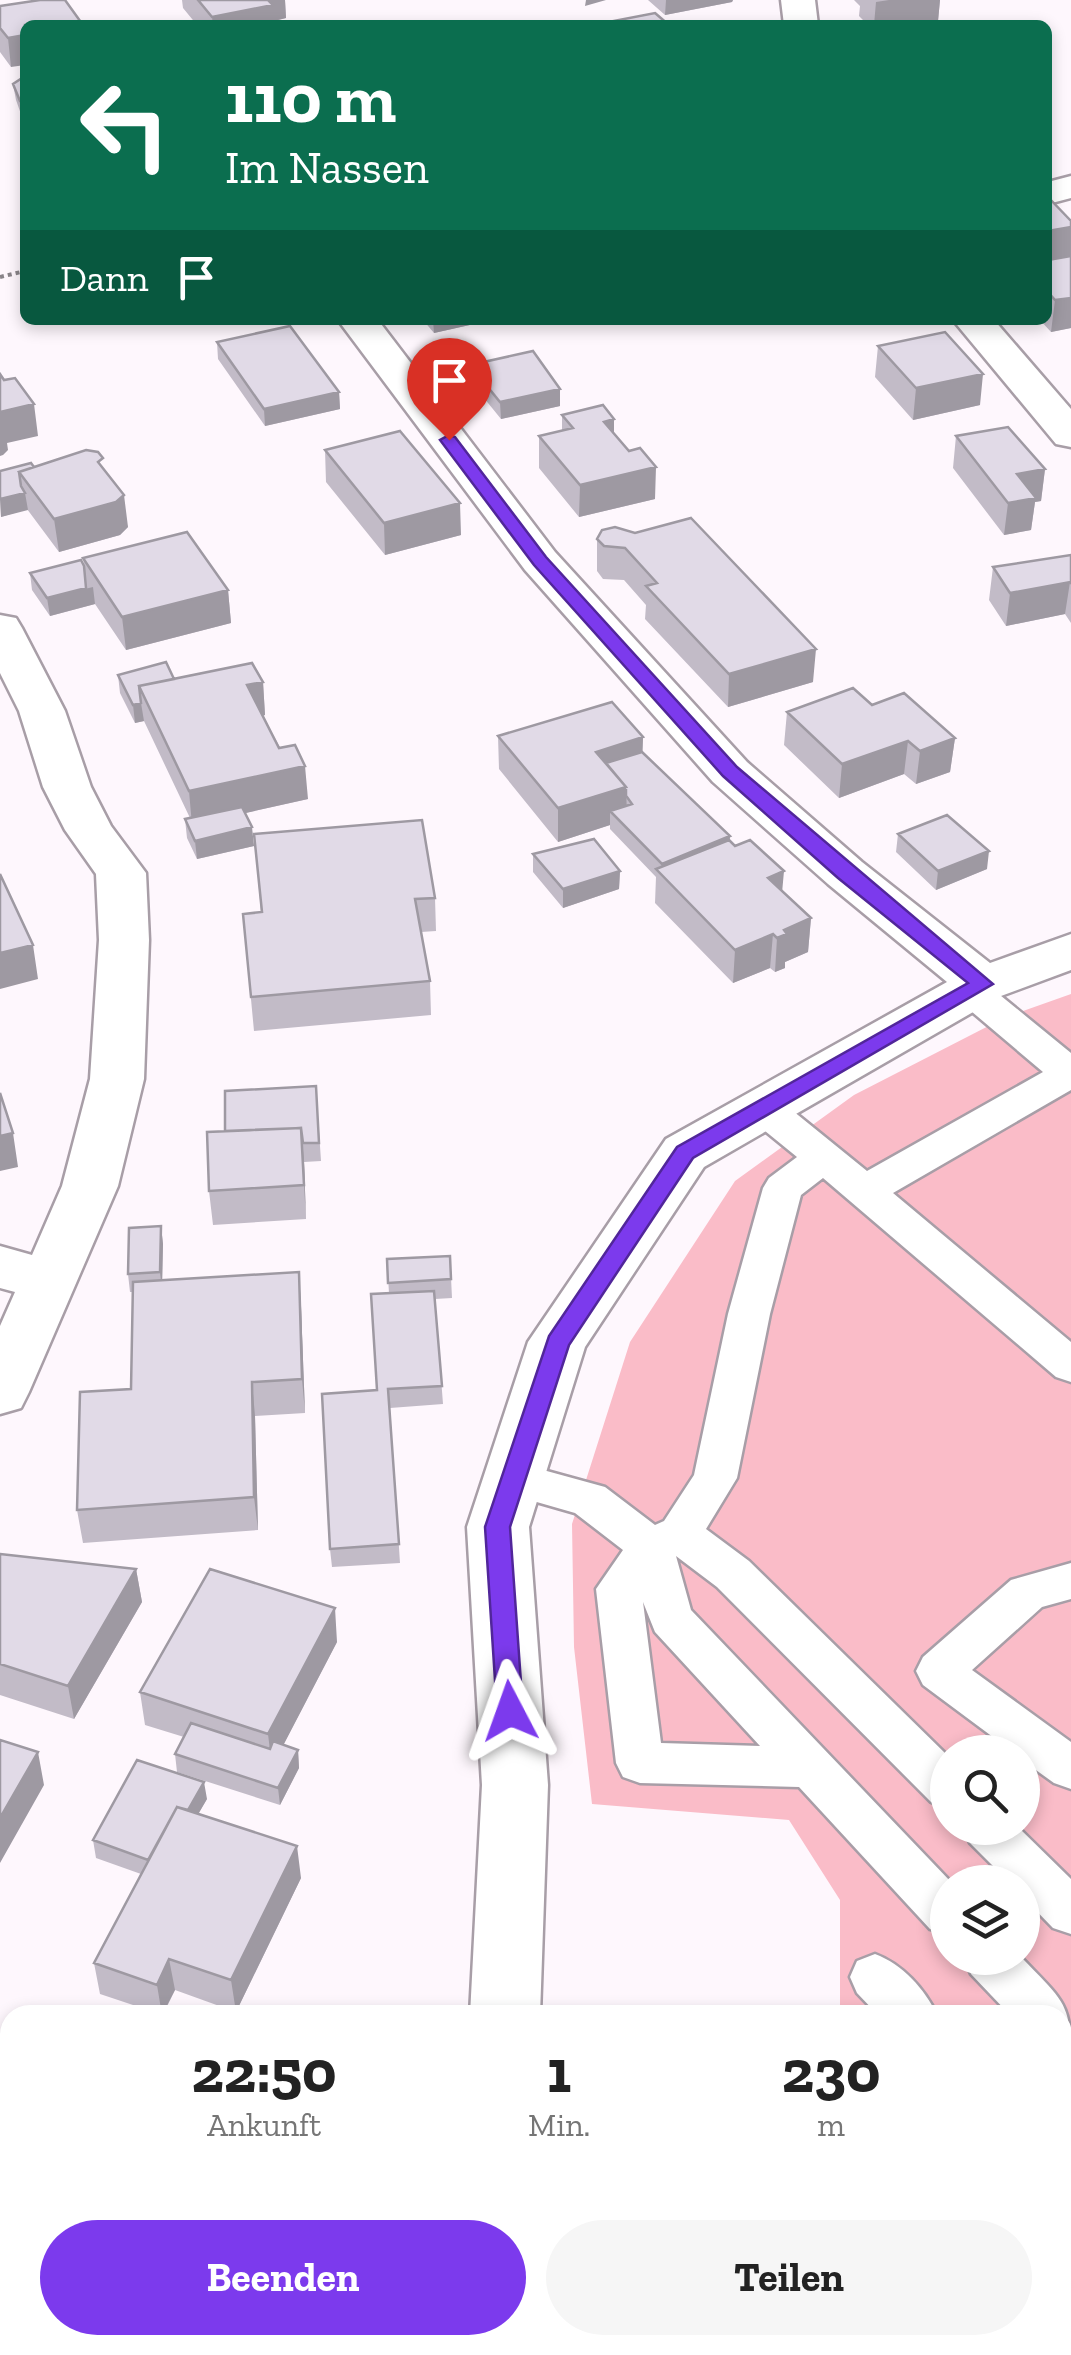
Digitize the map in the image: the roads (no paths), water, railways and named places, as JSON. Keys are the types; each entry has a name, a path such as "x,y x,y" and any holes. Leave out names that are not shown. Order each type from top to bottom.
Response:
{"street":[{"path":"362,325 540,561 730,772 977,988"},
{"path":"978,325 1071,435"},
{"path":"0,628 42,711 66,787 89,830 121,873 124,940 117,1079 90,1186 25,1273 0,1392"},
{"path":"504,2005 515,1785 498,1527 557,1342 685,1152 977,988 1071,951"}],"lane":[{"path":"864,1190 1071,1073 977,988"},
{"path":"764,1108 1071,1366"},
{"path":"811,1767 640,1762 619,1589 666,1540 715,1478 748,1314 784,1188 824,1157"},
{"path":"514,1479 589,1499 733,1574 930,1770"},
{"path":"666,1540 671,1619 930,1894"},
{"path":"1071,1581 1027,1593 939,1671 1071,1768"},
{"path":"1004,1845 1071,1912"},
{"path":"1005,1975 1033,2005"},
{"path":"875,1976 901,2005"}]}
